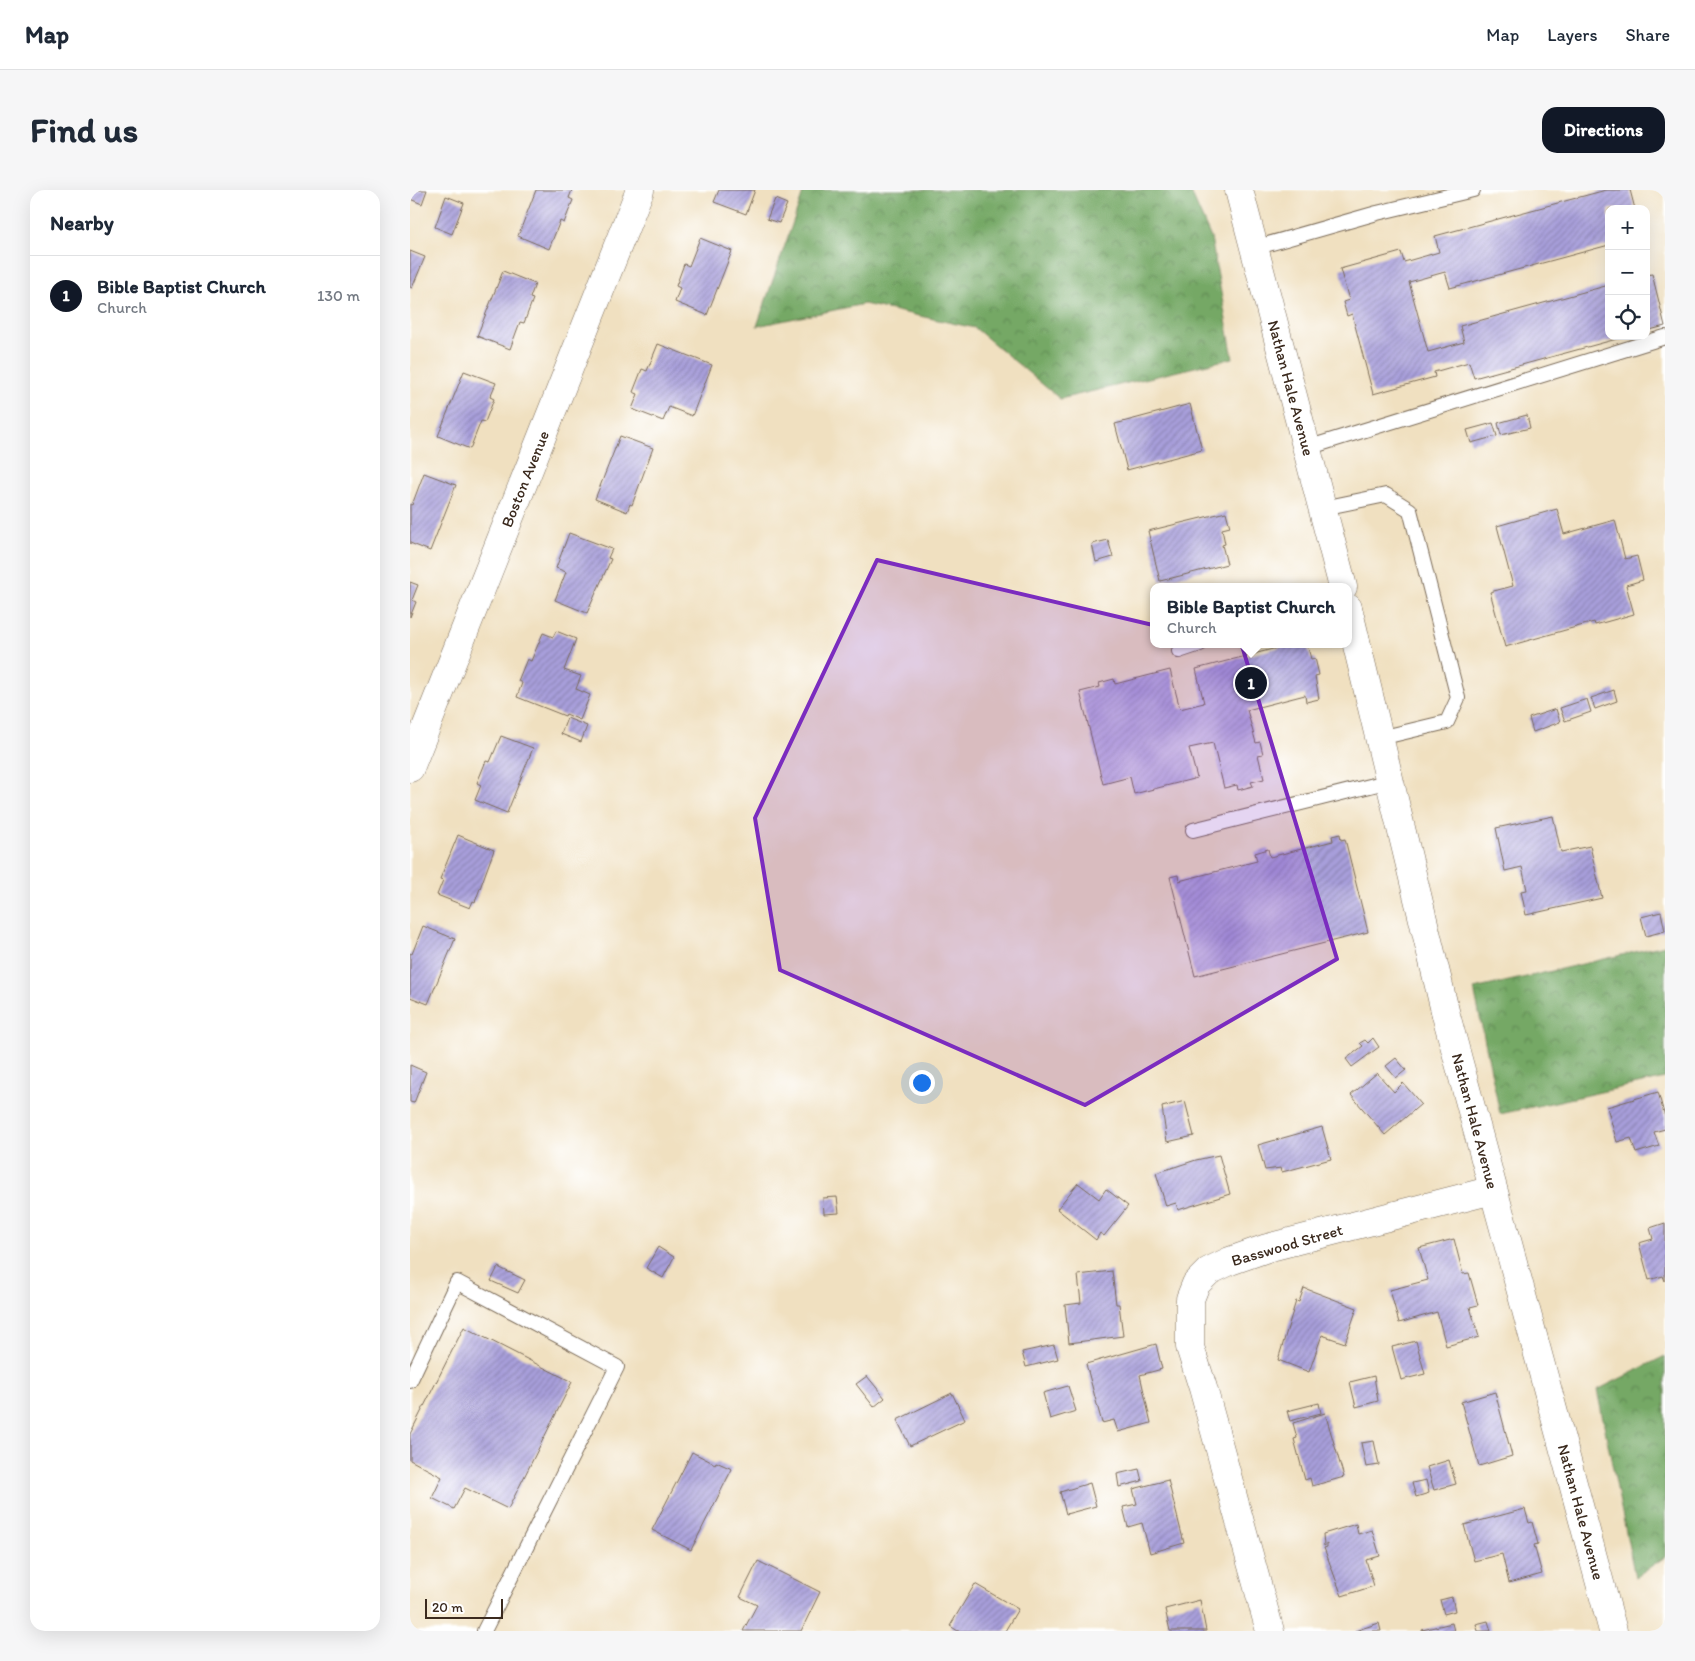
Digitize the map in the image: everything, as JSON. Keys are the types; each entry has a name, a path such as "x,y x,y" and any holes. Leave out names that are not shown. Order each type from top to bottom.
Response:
{"street":[{"name":"Boston Avenue","path":"410,768 640,190"},
{"name":"Nathan Hale Avenue","path":"1239,190 1342,583"},
{"name":"Nathan Hale Avenue","path":"1352,624 1446,1015 1613,1631"},
{"name":"Basswood Street","path":"1270,1631 1190,1347 1190,1299 1196,1284 1210,1271 1223,1264 1267,1248 1493,1190"}],"lane":[{"path":"1254,248 1377,213 1473,190"},
{"path":"1307,448 1665,337"},
{"path":"1323,508 1386,495 1410,510 1458,698 1447,722 1380,738"},
{"path":"1179,651 1188,648"},
{"path":"1194,830 1390,781"},
{"path":"410,1381 457,1282 617,1367 484,1631"}],"highlighted area":[{"path":"877,560 1242,646 1337,959 1085,1105 780,970 755,818"}],"green space":[{"path":"804,190 1190,190 1211,238 1233,358 1060,399 975,328 864,304 757,326"},
{"path":"1665,945 1665,1078 1500,1114 1474,989"},
{"path":"1665,1356 1665,1557 1635,1577 1597,1390"}],"building":[{"path":"410,190 427,190 422,204 410,199"},
{"path":"536,190 572,190 569,198 573,200 564,223 560,221 549,249 518,236"},
{"path":"719,190 755,190 746,214 714,202"},
{"path":"1606,190 1630,190 1634,205 1605,205 1605,246 1450,288 1445,272 1409,282 1428,352 1464,342 1460,326 1605,286 1605,340 1613,340 1474,378 1469,362 1434,372 1435,377 1373,394 1352,314 1347,316 1343,302 1349,300 1340,269 1401,252 1404,262 1439,252 1435,236"},
{"path":"446,196 464,203 452,234 435,227"},
{"path":"775,199 787,204 779,223 767,219"},
{"path":"700,238 732,251 707,315 675,302 680,288 676,286 684,264 689,266"},
{"path":"410,251 425,257 412,288 410,287"},
{"path":"503,271 535,284 530,298 533,299 524,323 520,322 510,349 477,336"},
{"path":"1650,274 1652,274 1665,326 1650,330 1650,295"},
{"path":"658,344 712,365 692,416 669,407 663,421 632,409 638,394 633,392 642,369 647,371"},
{"path":"464,371 496,383 490,397 494,399 485,422 481,421 470,449 438,436"},
{"path":"1190,404 1202,450 1127,470 1115,424"},
{"path":"1527,415 1530,428 1501,435 1498,423"},
{"path":"1493,423 1497,436 1471,443 1467,430"},
{"path":"620,436 653,448 632,505 630,504 627,512 595,499"},
{"path":"424,473 456,485 430,551 410,543 410,504 412,505"},
{"path":"1557,509 1564,534 1615,520 1625,559 1637,556 1643,580 1626,585 1634,614 1595,625 1594,622 1505,647 1490,592 1513,586 1497,526"},
{"path":"1226,512 1230,527 1222,529 1225,544 1222,545 1227,564 1160,581 1148,531"},
{"path":"569,533 612,549 608,558 611,559 587,613 555,600 566,572 556,568"},
{"path":"1108,540 1113,557 1096,562 1092,544"},
{"path":"410,582 418,585 412,600 416,602 410,617"},
{"path":"556,631 576,639 564,670 581,676 576,689 590,695 580,720 517,697 522,683 518,681 527,659 531,661 543,633 553,637"},
{"path":"1277,648 1308,648 1311,659 1315,658 1319,675 1315,676 1319,699 1306,702 1305,695 1247,710 1256,743 1260,742 1263,754 1258,755 1264,779 1251,782 1253,786 1238,790 1237,785 1224,788 1213,743 1189,748 1197,778 1134,794 1130,777 1103,784 1080,692 1100,687 1099,683 1114,679 1115,684 1170,670 1180,709 1204,703 1196,669"},
{"path":"1614,690 1617,701 1595,709 1591,698"},
{"path":"1587,699 1591,712 1565,721 1560,708"},
{"path":"1556,709 1560,722 1533,732 1529,718"},
{"path":"567,718 587,726 581,742 561,734"},
{"path":"501,736 533,748 507,813 475,800 481,785 477,783 486,761 490,762"},
{"path":"1553,816 1561,852 1590,846 1602,898 1526,915 1521,891 1527,890 1522,867 1505,871 1496,828"},
{"path":"1340,834 1341,840 1345,839 1368,932 1195,976 1170,877 1178,875 1179,881 1257,861 1255,853 1268,849 1270,857 1333,841 1332,836"},
{"path":"458,835 494,850 475,902 473,901 470,908 437,895 443,880 440,879"},
{"path":"1661,912 1665,931 1646,936 1641,917"},
{"path":"423,926 455,939 428,1004 410,997 410,953 412,954"},
{"path":"1373,1038 1379,1047 1352,1067 1346,1059 1363,1046 1360,1043 1365,1040 1368,1043"},
{"path":"1396,1058 1406,1070 1396,1078 1386,1066"},
{"path":"410,1065 426,1072 414,1103 410,1102"},
{"path":"1377,1073 1394,1092 1403,1083 1421,1104 1385,1135 1351,1095"},
{"path":"1658,1092 1665,1117 1665,1129 1654,1132 1659,1146 1636,1153 1631,1138 1617,1142 1607,1107"},
{"path":"1185,1101 1194,1136 1167,1142 1162,1107"},
{"path":"1322,1127 1331,1159 1282,1172 1281,1168 1265,1170 1258,1145"},
{"path":"1219,1155 1230,1194 1178,1210 1176,1203 1166,1206 1156,1173 1196,1160"},
{"path":"1078,1183 1099,1199 1106,1189 1128,1206 1104,1236 1100,1233 1096,1240 1057,1209"},
{"path":"837,1197 839,1213 824,1214 823,1198"},
{"path":"1665,1223 1665,1281 1663,1276 1649,1280 1639,1243 1653,1239 1650,1228"},
{"path":"1454,1239 1463,1274 1469,1273 1478,1305 1470,1307 1479,1337 1446,1346 1437,1312 1399,1323 1390,1290 1428,1280 1419,1248"},
{"path":"658,1247 674,1257 663,1278 646,1268"},
{"path":"498,1267 525,1280 518,1293 491,1281"},
{"path":"1112,1271 1116,1304 1119,1304 1123,1336 1069,1343 1065,1305 1081,1303 1078,1275"},
{"path":"1304,1288 1357,1308 1345,1343 1322,1335 1309,1372 1278,1360 1296,1301 1299,1302"},
{"path":"464,1327 572,1382 508,1509 465,1488 454,1509 432,1498 442,1477 410,1460 410,1434"},
{"path":"1416,1341 1425,1374 1401,1380 1392,1347"},
{"path":"1156,1344 1162,1369 1140,1375 1151,1423 1118,1432 1114,1420 1102,1423 1086,1364"},
{"path":"1054,1345 1058,1359 1026,1367 1022,1352"},
{"path":"867,1376 885,1398 874,1407 856,1384"},
{"path":"1374,1376 1378,1401 1356,1407 1350,1382"},
{"path":"1068,1386 1076,1411 1050,1419 1043,1393"},
{"path":"1495,1392 1512,1456 1479,1466 1461,1402"},
{"path":"952,1393 965,1420 910,1446 897,1420"},
{"path":"1319,1403 1321,1413 1290,1421 1287,1411"},
{"path":"1325,1413 1344,1477 1312,1486 1310,1478 1305,1480 1294,1439 1297,1438 1293,1423"},
{"path":"1374,1441 1379,1465 1366,1467 1361,1443"},
{"path":"692,1452 715,1464 716,1462 732,1469 691,1550 652,1530"},
{"path":"1449,1460 1456,1484 1434,1490 1427,1467"},
{"path":"1139,1469 1142,1481 1119,1487 1117,1474"},
{"path":"1168,1480 1184,1543 1150,1553 1142,1523 1128,1527 1123,1507 1137,1504 1133,1489"},
{"path":"1426,1480 1429,1493 1416,1497 1412,1483"},
{"path":"1090,1483 1096,1506 1066,1514 1060,1492"},
{"path":"1525,1509 1529,1523 1532,1522 1538,1544 1534,1545 1542,1574 1509,1583 1502,1554 1474,1561 1464,1525"},
{"path":"1356,1524 1358,1534 1372,1530 1380,1556 1366,1560 1374,1586 1342,1596 1324,1548 1327,1547 1327,1544 1324,1546 1323,1534"},
{"path":"758,1561 820,1592 801,1631 743,1631 757,1605 740,1597"},
{"path":"975,1584 1018,1609 1005,1631 958,1631 950,1626"},
{"path":"1452,1597 1455,1611 1444,1614 1440,1600"},
{"path":"1200,1600 1206,1631 1170,1631 1165,1609"},
{"path":"1488,1621 1491,1631 1478,1631 1476,1624"},
{"path":"1379,1623 1381,1631 1355,1631"},
{"path":"1452,1623 1454,1631 1422,1631 1422,1630"}],"place":[{"name":"Bible Baptist Church","path":"1251,683"}]}
